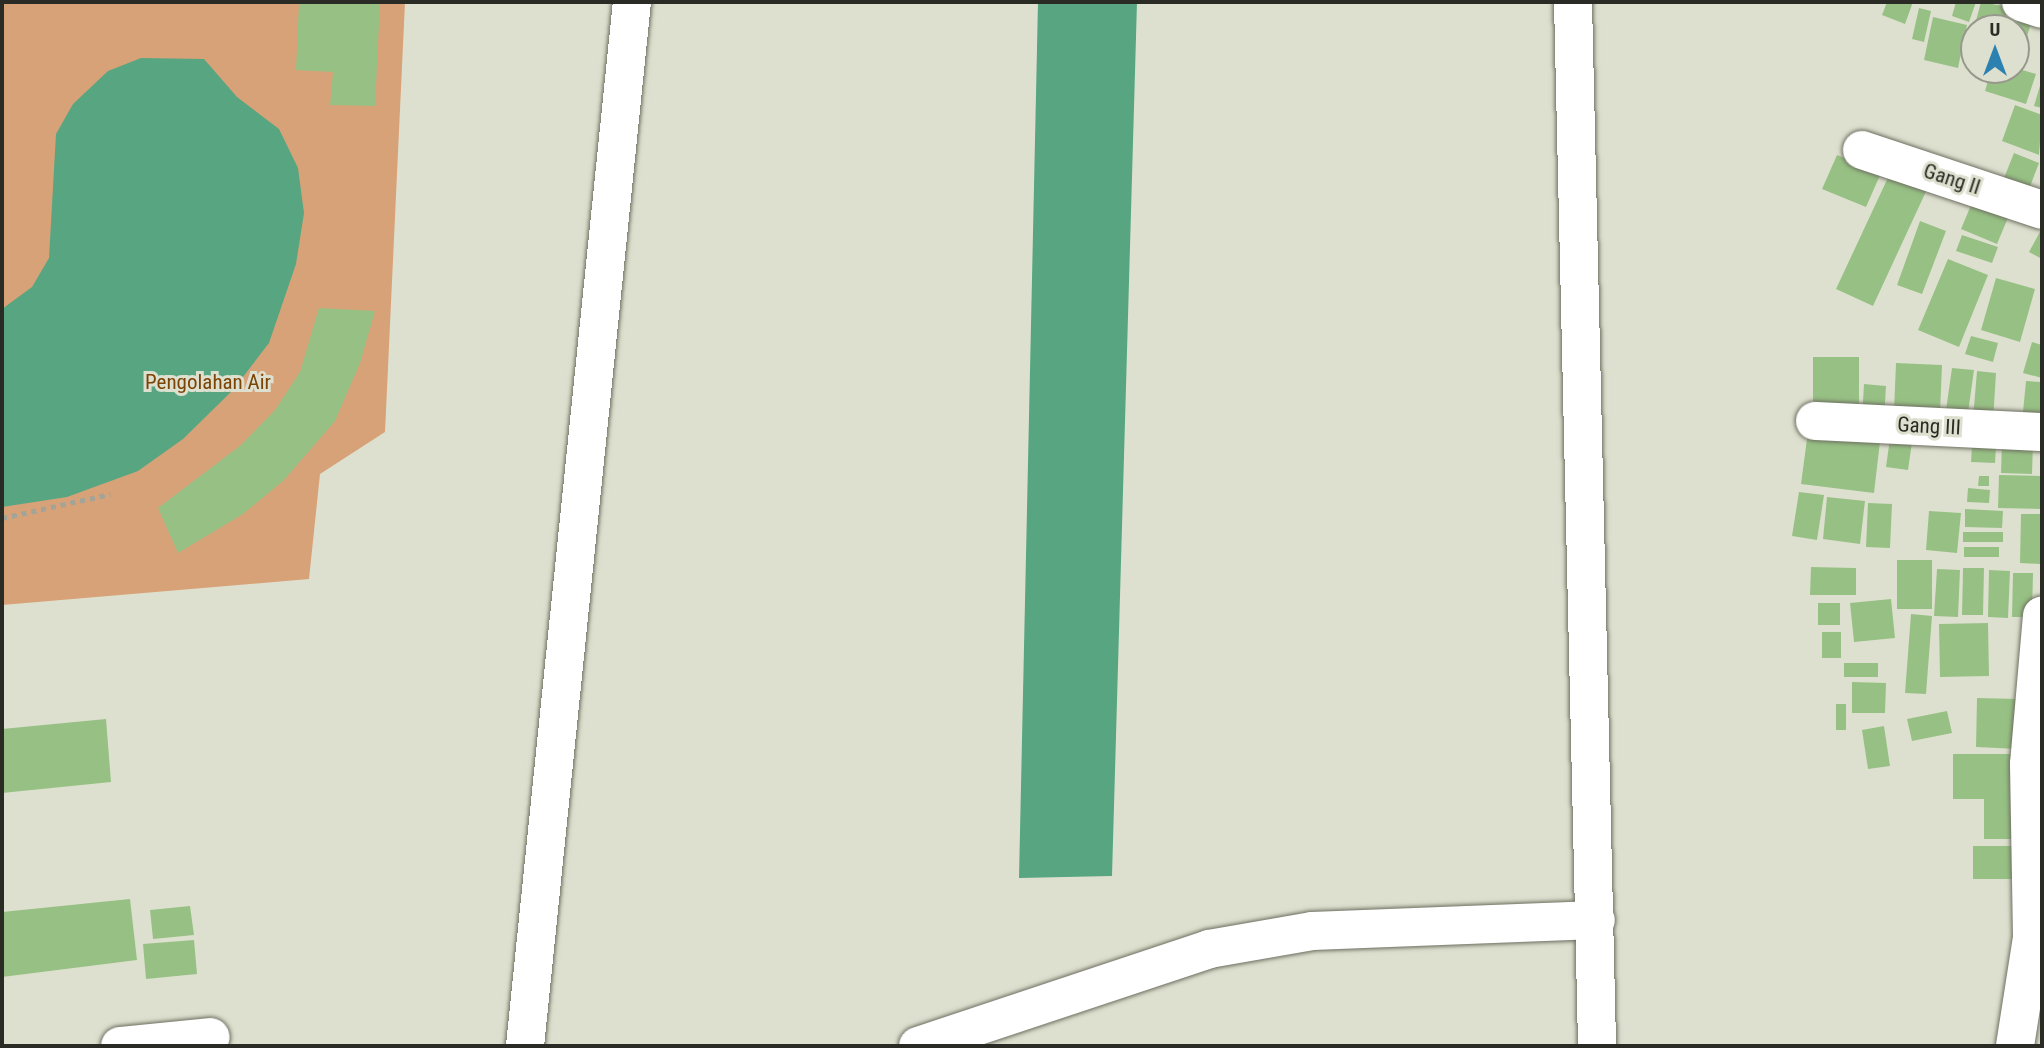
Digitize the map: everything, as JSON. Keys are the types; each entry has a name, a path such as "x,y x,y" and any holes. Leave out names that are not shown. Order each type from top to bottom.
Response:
{"street":[{"path":"525,1046 632,2"},
{"path":"1573,2 1597,1046"},
{"path":"2021,2 2042,9"},
{"name":"Gang II","path":"1862,150 2042,210"},
{"name":"Gang III","path":"1815,421 2042,432"},
{"path":"2015,1046 2032,937 2029,764 2042,616"},
{"path":"918,1046 1209,948 1312,931 1596,920"},
{"path":"120,1046 211,1037"}],"path":[{"path":"2,518 110,494"}],"green space":[{"name":"Pengolahan Air","path":"2,2 405,2 385,432 320,474 309,579 2,605"}],"shaded area":[{"path":"1038,2 1137,2 1112,876 1019,878"},
{"path":"141,58 204,59 237,97 279,129 298,168 304,213 296,264 269,343 233,390 183,439 138,471 67,497 2,507 2,309 32,287 49,258 56,134 73,104 108,71"}],"building":[{"path":"299,2 380,2 375,106 330,105 333,72 296,70"},
{"path":"1887,2 1913,2 1905,24 1882,15"},
{"path":"1956,2 1976,2 1972,14 1960,14 1960,19 1952,16"},
{"path":"1981,2 2008,7 2006,14 1978,14"},
{"path":"1919,8 1931,11 1924,42 1912,39"},
{"path":"1933,17 1960,23 1958,68 1924,60"},
{"path":"2030,72 2036,74 2026,104 1985,91 1987,84 2030,84"},
{"path":"2042,79 2042,108 2034,106"},
{"path":"2015,105 2042,115 2039,155 2002,141"},
{"path":"2014,153 2039,163 2026,197 2000,188"},
{"path":"1837,155 1881,173 1866,207 1822,189"},
{"path":"1892,169 1929,185 1873,306 1836,289"},
{"path":"1974,198 2010,213 1997,244 1961,229"},
{"path":"1920,221 1946,231 1922,294 1897,285"},
{"path":"2042,228 2042,259 2029,252"},
{"path":"1962,235 1998,247 1992,263 1956,251"},
{"path":"1948,259 1988,275 1959,347 1918,330"},
{"path":"1996,278 2035,289 2020,342 1981,330"},
{"path":"319,308 375,311 360,363 335,421 284,480 243,514 178,553 158,508 241,445 275,410 300,372"},
{"path":"1971,336 1998,343 1993,362 1965,354"},
{"path":"2032,342 2042,345 2042,378 2023,373"},
{"path":"1813,357 1859,357 1859,415 1813,415"},
{"path":"1896,363 1942,365 1940,413 1894,411"},
{"path":"1952,368 1974,370 1967,420 1945,417"},
{"path":"1977,371 1996,373 1993,421 1973,419"},
{"path":"2026,381 2042,382 2042,414 2023,412"},
{"path":"1864,384 1886,386 1884,420 1862,418"},
{"path":"1809,424 1881,433 1874,493 1801,484"},
{"path":"1890,438 1912,442 1908,470 1886,467"},
{"path":"2002,442 2033,443 2032,474 2001,473"},
{"path":"1972,446 1996,447 1995,463 1971,462"},
{"path":"1999,475 2040,476 2040,509 1998,508"},
{"path":"1979,476 1989,476 1989,486 1978,486"},
{"path":"1968,488 1990,490 1989,503 1967,502"},
{"path":"1799,492 1824,495 1817,540 1792,536"},
{"path":"1827,497 1865,501 1860,544 1823,539"},
{"path":"1868,503 1892,504 1890,548 1866,547"},
{"path":"1965,509 2003,511 2002,528 1965,527"},
{"path":"1929,511 1961,513 1957,553 1926,550"},
{"path":"2021,514 2041,514 2040,564 2020,563"},
{"path":"1963,532 2003,532 2003,542 1963,542"},
{"path":"1964,547 1999,547 1999,557 1964,557"},
{"path":"1897,560 1932,560 1932,609 1897,609"},
{"path":"1811,567 1856,568 1856,595 1810,595"},
{"path":"1963,568 1984,568 1983,615 1962,615"},
{"path":"1937,569 1960,570 1958,617 1934,616"},
{"path":"1989,570 2010,571 2008,618 1988,617"},
{"path":"2013,573 2033,573 2032,617 2012,617"},
{"path":"1891,599 1895,638 1854,642 1850,603"},
{"path":"1818,603 1840,603 1840,625 1818,625"},
{"path":"1911,614 1932,616 1926,694 1905,693"},
{"path":"1988,623 1989,676 1940,677 1939,624"},
{"path":"1822,632 1841,632 1841,658 1822,658"},
{"path":"1844,663 1878,663 1878,677 1844,677"},
{"path":"1852,682 1886,683 1885,713 1852,713"},
{"path":"1977,698 2020,699 2018,749 1976,747"},
{"path":"1836,704 1846,704 1846,730 1836,730"},
{"path":"1947,711 1952,733 1912,741 1907,719"},
{"path":"106,719 111,782 2,793 2,729"},
{"path":"1884,726 1890,766 1868,769 1862,730"},
{"path":"1953,754 2019,754 2019,839 1984,839 1984,799 1953,799"},
{"path":"1973,846 2020,846 2020,879 1973,879"},
{"path":"130,899 137,960 2,977 2,912"},
{"path":"190,906 194,935 153,939 150,910"},
{"path":"194,940 197,974 146,979 143,944"}]}
